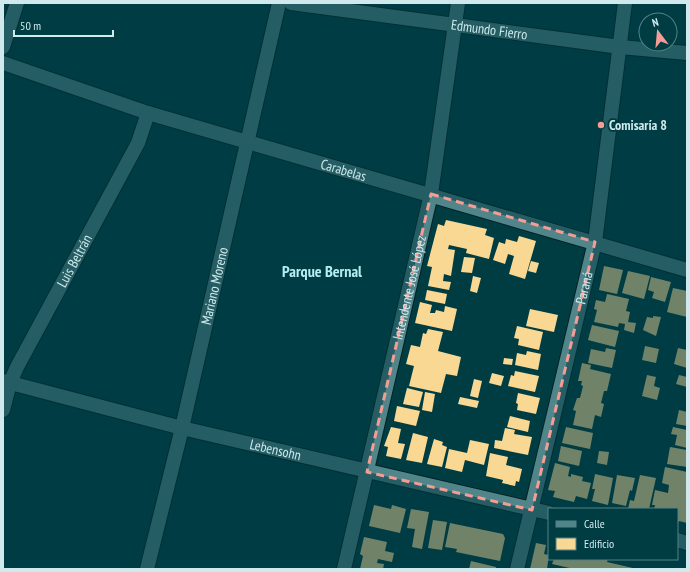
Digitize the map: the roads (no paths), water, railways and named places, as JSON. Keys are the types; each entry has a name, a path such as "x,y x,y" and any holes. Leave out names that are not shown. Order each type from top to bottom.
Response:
{"street":[{"path":"3,47 18,3"},
{"name":"Mariano Moreno","path":"147,569 182,428 279,3"},
{"name":"Edmundo Fierro","path":"291,3 620,46 687,53"},
{"name":"Intendente José López","path":"344,569 431,194 458,3"},
{"name":"Paraná","path":"517,569 595,242 625,3"},
{"name":"Carabelas","path":"3,63 148,113 431,194 687,270"},
{"name":"Luis Beltrán","path":"3,410 6,382 138,143 148,113"},
{"name":"Lebensohn","path":"6,382 182,428 548,513"}],"place":[{"name":"Comisaría 8","path":"601,125"}],"district":[{"name":"Parque Bernal","path":"322,271"}]}
